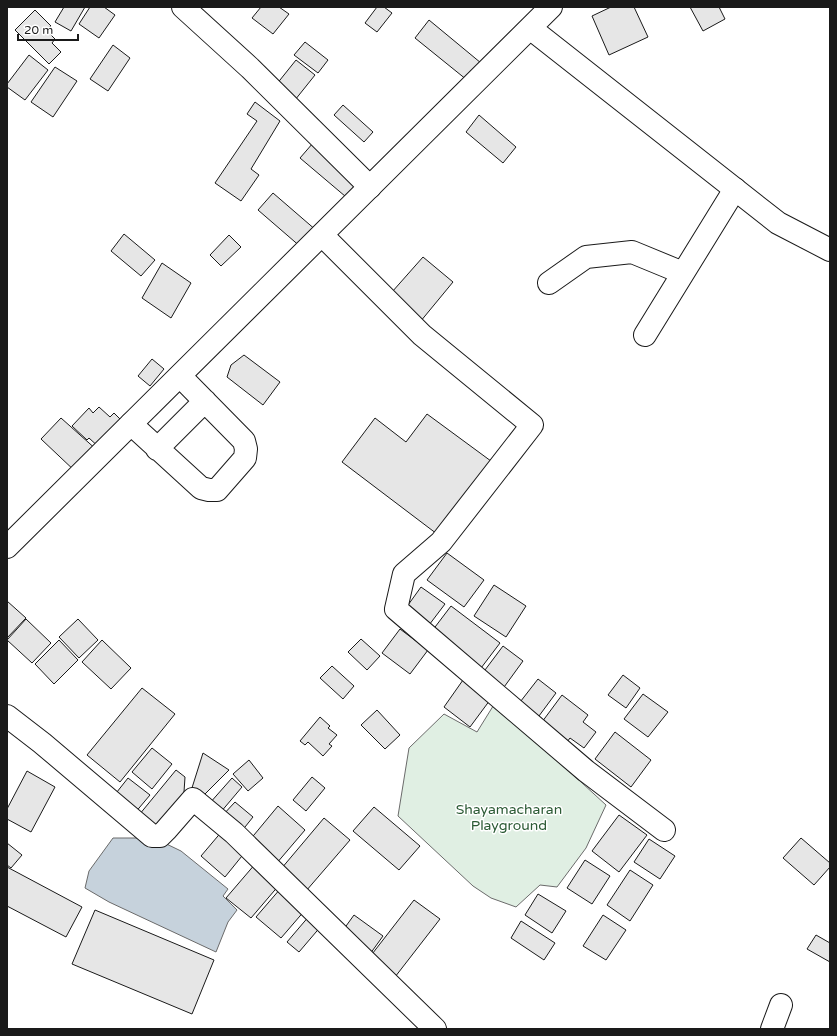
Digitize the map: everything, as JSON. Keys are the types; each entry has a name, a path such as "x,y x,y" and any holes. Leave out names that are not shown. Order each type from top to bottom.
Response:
{"street":[{"path":"183,7 250,68 370,187"},
{"path":"8,544 180,376 551,7"},
{"path":"530,28 778,223 830,250"},
{"path":"645,335 735,189"},
{"path":"322,235 422,335 532,425 441,542 404,574 396,609 586,772 664,830"},
{"path":"549,283 586,257 632,252 683,273"},
{"path":"131,424 201,488 218,490 245,458 246,449 244,442 180,376"},
{"path":"157,448 205,401"},
{"path":"7,716 42,743 152,836 160,836 193,799 234,833 435,1029"},
{"path":"772,1029 781,1005"}],"green space":[{"name":"Shayamacharan Playground","path":"495,703 606,805 586,848 557,887 540,885 516,907 491,898 473,886 398,816 409,748 444,714 477,732"}],"shaded area":[{"path":"113,838 154,838 181,851 228,889 223,896 237,910 228,922 216,952 109,902 85,888 89,871"}],"building":[{"path":"64,7 85,7 71,31 55,22"},
{"path":"90,7 104,7 115,15 99,38 79,24"},
{"path":"261,7 279,7 289,14 273,34 252,18"},
{"path":"377,7 384,7 392,13 377,32 365,23"},
{"path":"611,7 634,7 648,37 609,55 592,16"},
{"path":"690,7 719,7 725,19 703,31"},
{"path":"35,10 51,26 46,30 55,39 52,43 61,52 49,64 15,30"},
{"path":"429,20 481,63 467,80 415,38"},
{"path":"305,42 328,60 318,73 294,55"},
{"path":"113,45 130,58 108,91 90,79"},
{"path":"29,55 48,70 25,100 7,87 7,84"},
{"path":"296,60 315,75 295,100 276,85"},
{"path":"55,67 77,81 53,117 31,102"},
{"path":"255,102 280,121 251,169 259,175 241,201 215,183 257,121 247,114"},
{"path":"343,105 373,132 364,142 334,115"},
{"path":"479,115 516,147 503,163 466,132"},
{"path":"313,143 364,188 352,202 300,158"},
{"path":"273,193 317,231 302,248 258,210"},
{"path":"124,234 155,260 141,276 111,251"},
{"path":"229,235 241,247 221,266 210,255"},
{"path":"423,257 453,282 420,322 392,292"},
{"path":"162,263 191,283 171,318 142,298"},
{"path":"244,355 280,382 263,405 227,377 231,365"},
{"path":"152,359 164,369 150,386 138,376"},
{"path":"99,407 110,417 114,413 125,424 101,449 89,438 87,440 72,426 89,408 93,413"},
{"path":"427,414 495,464 441,537 342,462 375,418 406,442"},
{"path":"61,418 98,451 77,473 41,439"},
{"path":"447,553 484,580 464,607 427,580"},
{"path":"494,585 526,606 506,637 474,616"},
{"path":"421,587 445,604 426,629 403,612"},
{"path":"7,601 26,618 7,638"},
{"path":"451,606 500,643 478,672 429,635"},
{"path":"26,619 51,643 32,663 7,640"},
{"path":"78,619 98,640 79,658 59,637"},
{"path":"400,629 428,650 410,674 382,653"},
{"path":"361,639 380,656 367,670 348,652"},
{"path":"59,640 78,660 54,684 35,664"},
{"path":"102,640 131,668 111,689 82,662"},
{"path":"503,646 523,661 499,694 479,678"},
{"path":"332,666 354,686 343,699 320,678"},
{"path":"623,675 640,688 626,708 608,695"},
{"path":"538,679 556,693 536,720 517,706"},
{"path":"463,680 490,700 470,727 444,707"},
{"path":"142,688 175,714 120,782 87,755"},
{"path":"643,694 668,712 648,737 624,719"},
{"path":"562,695 588,715 583,722 596,732 584,748 570,738 567,742 542,722"},
{"path":"377,710 400,735 385,749 361,725"},
{"path":"320,717 330,726 328,728 337,735 329,744 332,746 323,756 308,742 305,745 300,741"},
{"path":"615,732 651,760 631,787 595,759"},
{"path":"152,748 172,764 152,789 132,772"},
{"path":"203,753 229,770 200,799 191,791"},
{"path":"249,760 263,778 248,791 233,774"},
{"path":"176,770 185,777 184,792 188,796 160,832 139,815"},
{"path":"27,771 55,787 31,832 7,819 7,809"},
{"path":"312,777 325,788 306,811 293,800"},
{"path":"128,778 150,795 134,814 113,797"},
{"path":"232,778 242,787 220,813 209,804"},
{"path":"235,802 253,817 241,832 222,816"},
{"path":"278,806 305,830 276,864 249,841"},
{"path":"374,807 420,846 399,870 353,831"},
{"path":"619,815 647,835 619,872 592,851"},
{"path":"324,818 350,840 306,891 281,869"},
{"path":"223,830 246,851 225,877 201,856"},
{"path":"801,838 830,863 830,867 814,885 783,858"},
{"path":"649,839 675,856 660,879 634,862"},
{"path":"7,843 22,855 11,868 7,865"},
{"path":"585,860 610,876 592,904 567,888"},
{"path":"256,863 280,884 251,918 226,898"},
{"path":"7,867 82,907 66,937 7,906"},
{"path":"630,870 653,885 630,921 607,905"},
{"path":"281,888 306,909 281,938 256,917"},
{"path":"538,894 566,911 552,933 525,915"},
{"path":"414,900 440,919 395,977 369,958"},
{"path":"95,910 214,960 192,1014 72,964"},
{"path":"310,915 322,925 299,952 287,942"},
{"path":"354,915 383,936 370,954 341,933"},
{"path":"603,915 626,930 606,960 583,946"},
{"path":"521,921 555,943 544,960 511,938"},
{"path":"816,935 830,943 830,962 807,949"}]}
